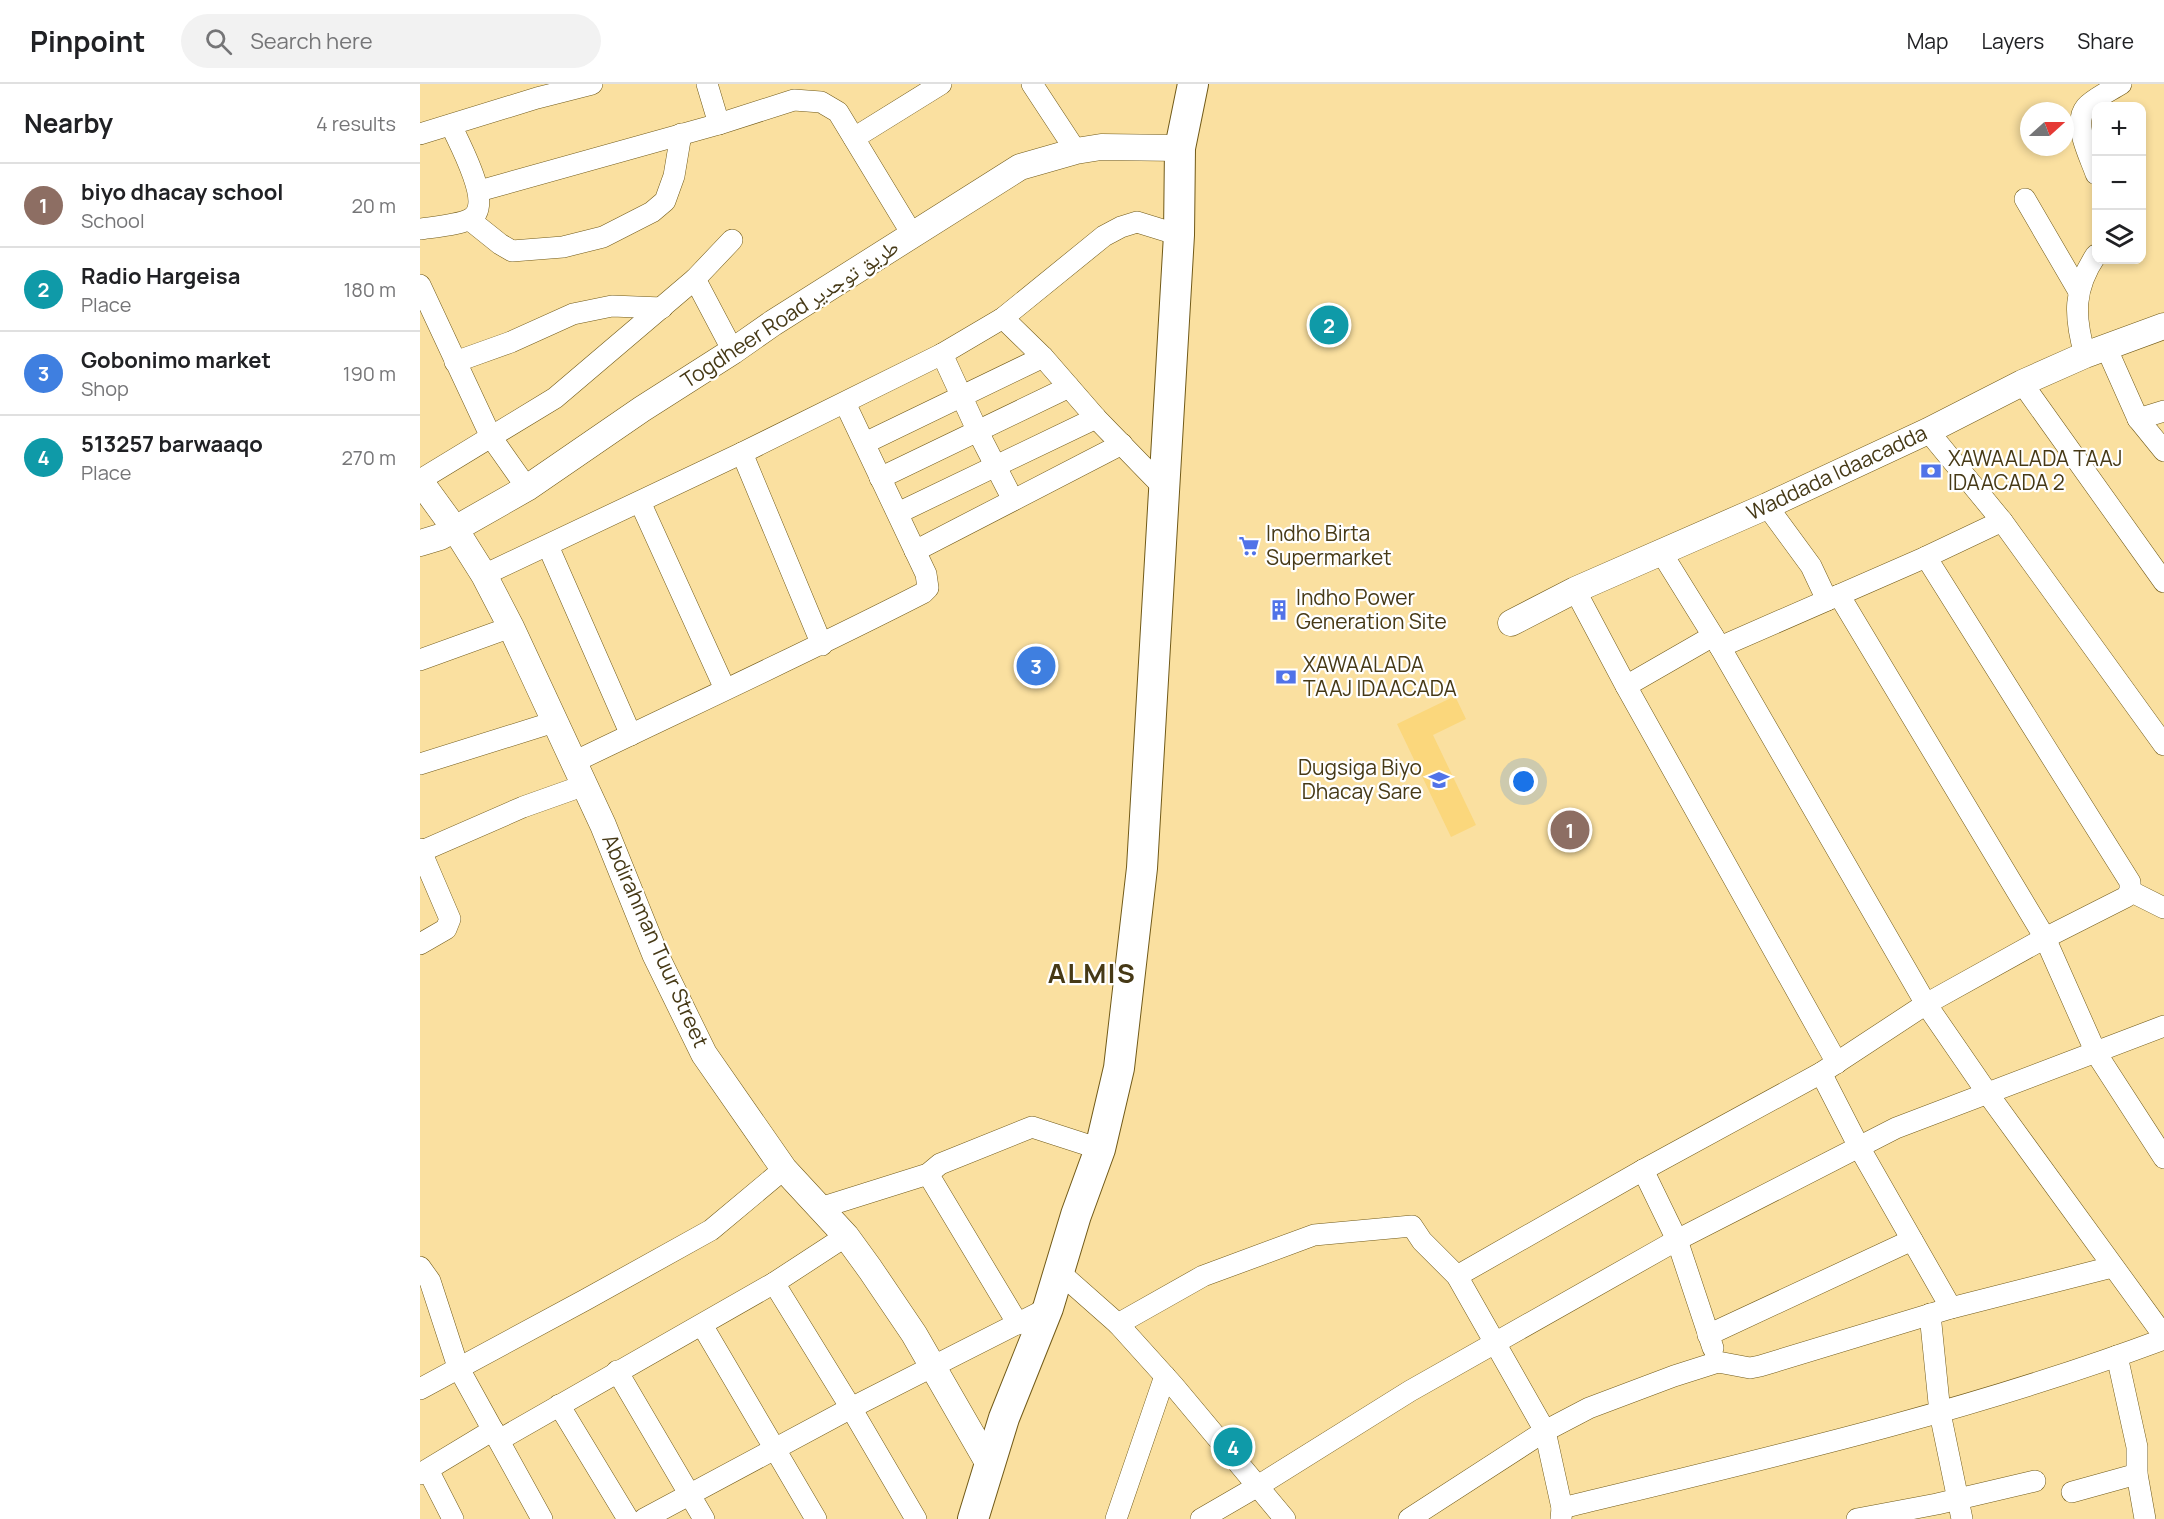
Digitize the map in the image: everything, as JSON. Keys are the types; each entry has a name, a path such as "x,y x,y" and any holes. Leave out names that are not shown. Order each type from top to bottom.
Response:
{"main road":[{"path":"973,1519 1004,1418 1048,1308 1058,1271 1100,1149 1119,1068 1142,868 1179,235 1180,148 1193,84"}],"street":[{"path":"420,134 451,125 535,91 592,84"},
{"path":"707,84 719,124"},
{"path":"854,138 941,84"},
{"path":"1032,84 1076,151"},
{"path":"2092,160 2081,130 2081,115 2086,106 2121,84"},
{"path":"479,191 719,124 794,100 820,102 838,112 912,234"},
{"path":"420,230 470,219 477,213 480,206 479,191 451,125"},
{"path":"470,219 512,251 563,247 603,237 652,212 665,201 674,176 681,134"},
{"name":"Togdheer Road طريق توجدير","path":"420,543 440,537 527,488 773,322 1020,166 1076,151 1101,147 1180,148"},
{"path":"2025,199 2078,290"},
{"path":"484,575 742,453 942,354 1003,318 1104,236 1121,227 1137,222 1179,235"},
{"path":"420,480 555,398 695,279 732,240"},
{"path":"2092,264 2078,290 2078,329 2096,351 2138,418 2164,451"},
{"path":"695,279 733,351"},
{"path":"420,285 491,437 527,488"},
{"path":"455,362 511,342 573,314 612,306 662,308"},
{"path":"1003,318 1043,357 1096,418 1165,489"},
{"name":"Waddada Idaacadda","path":"1511,623 1575,590 1767,506 1928,431 2022,383 2096,351 2164,326"},
{"path":"942,354 1013,500"},
{"path":"865,443 1043,357"},
{"path":"2022,383 2164,582"},
{"path":"880,478 1069,387"},
{"path":"420,944 446,929 450,919 420,851 523,807 579,773 631,735 724,688 822,645 923,593 928,585 926,574 845,403"},
{"path":"2138,418 2164,411"},
{"path":"898,513 1096,418"},
{"path":"1928,431 2002,521 2164,745"},
{"path":"915,551 1122,444"},
{"path":"742,453 822,645"},
{"name":"Abdirahman Tuur Street","path":"420,480 484,575 511,627 579,773 655,954 704,1054 784,1169 846,1236 914,1334 990,1466"},
{"path":"640,502 724,688"},
{"path":"1767,506 1833,598 2045,938 2096,1053 2164,1158"},
{"path":"1626,686 1717,642 1833,598 2002,521"},
{"path":"548,546 631,735"},
{"path":"1118,1324 1203,1276 1314,1235 1412,1226 1422,1241 1457,1276 1545,1431 1561,1513 1940,1413 2077,1371 2164,1337 1988,1094 1926,1004 1717,642 1661,552"},
{"path":"1457,1276 1829,1068 1926,1004 2045,938 2126,897 2130,891 2130,882 1926,557"},
{"path":"1575,590 1829,1068 1859,1146 1912,1240 1940,1311 1940,1413 1959,1509"},
{"path":"420,660 511,627"},
{"path":"420,764 554,722"},
{"path":"2130,891 2164,908"},
{"path":"1201,1519 1496,1342 1677,1240 1859,1146 1896,1128 2164,1026"},
{"path":"820,1208 928,1174 940,1164 1032,1127 1100,1149"},
{"path":"420,1389 711,1230 784,1169"},
{"path":"1643,1170 1677,1240 1718,1362"},
{"path":"928,1174 1018,1324"},
{"path":"453,1519 424,1472 559,1405 774,1283 846,1236"},
{"path":"1708,1335 1912,1240"},
{"path":"420,1267 430,1281 427,1301 458,1367 542,1519"},
{"path":"1422,1515 1545,1431 1589,1408 1674,1376 1718,1362 1750,1368 1760,1366 1940,1311 2112,1267"},
{"path":"1058,1271 1118,1324 1165,1376 1285,1519"},
{"path":"774,1283 916,1519"},
{"path":"644,1519 851,1408 1048,1308"},
{"path":"702,1324 816,1519"},
{"path":"2117,1356 2137,1448 2137,1474 2145,1519"},
{"path":"617,1371 704,1519"},
{"path":"1116,1519 1165,1376"},
{"path":"559,1405 628,1519"},
{"path":"2072,1492 2137,1474"},
{"path":"1857,1519 1959,1509 2035,1481"}],"shaded area":[{"name":"Dugsiga Biyo Dhacay Sare","path":"1455,696 1466,719 1433,735 1476,825 1451,837 1397,724"}],"place":[{"name":"Radio Hargeisa","path":"1329,325"},
{"name":"XAWAALADA TAAJ IDAACADA 2","path":"1931,471"},
{"name":"Indho Birta Supermarket","path":"1249,546"},
{"name":"Indho Power Generation Site","path":"1279,610"},
{"name":"Gobonimo market","path":"1036,666"},
{"name":"XAWAALADA TAAJ IDAACADA","path":"1286,677"},
{"name":"Dugsiga Biyo Dhacay Sare","path":"1439,780"},
{"name":"biyo dhacay school","path":"1570,830"},
{"name":"513257 barwaaqo","path":"1233,1447"}],"district":[{"name":"ALMIS","path":"1092,974"}]}
